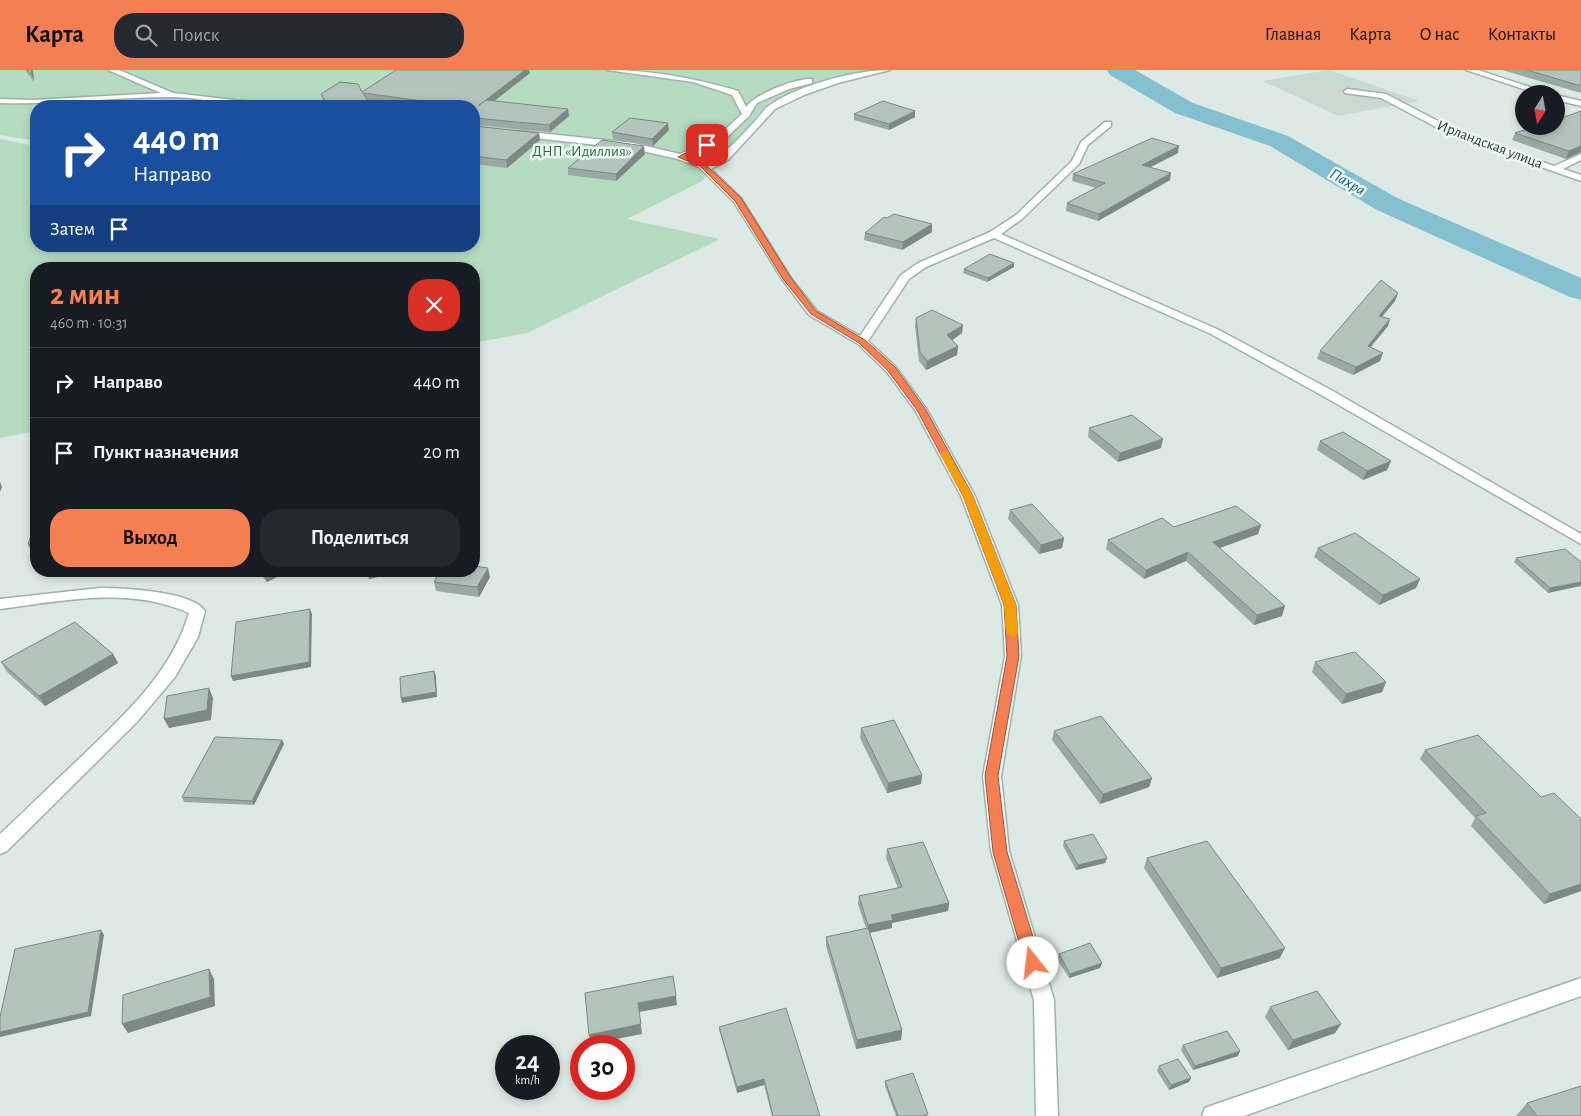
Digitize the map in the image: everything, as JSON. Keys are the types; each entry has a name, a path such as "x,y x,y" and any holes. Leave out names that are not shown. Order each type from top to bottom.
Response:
{"street":[{"path":"112,70 140,80 173,96"},
{"path":"611,70 702,82 735,93 746,114"},
{"path":"681,157 720,139 746,114 754,101 786,87 851,70"},
{"path":"705,168 725,158 772,107 800,93 886,70"},
{"path":"1470,70 1518,85"},
{"name":"Ирландская улица","path":"1348,91 1378,94 1401,104 1458,135 1581,178"},
{"path":"80,100 173,96 212,100"},
{"path":"1565,99 1581,104"},
{"path":"0,101 30,102"},
{"path":"862,342 904,277 922,265 994,234 1018,217 1044,195 1076,162 1084,144 1108,124"},
{"path":"511,133 633,146 681,157 705,168 738,200 788,279 814,313 862,342 892,369 921,410 968,496 1010,605 1013,656 992,776 1000,852 1044,1000 1047,1116"},
{"path":"1554,169 1581,157"},
{"path":"994,234 1215,332 1336,398 1581,540"},
{"path":"0,604 100,593 149,593 183,603 197,611 190,637 169,673 131,718 0,846"},
{"path":"1213,1116 1581,987"}],"shaded area":[{"path":"1329,70 1419,101 1338,116 1263,81"}],"green space":[{"name":"ДНП «Идиллия»","path":"0,70 874,70 770,102 702,181 627,219 720,239 527,333 480,342 480,262 30,262 30,432 0,438 0,139 30,145 30,252 480,252 480,100 30,100 30,140 0,135"}],"building":[{"path":"396,70 525,70 480,104 480,100 415,100 363,93 367,100 324,100 321,94 340,82 358,84 362,92"},
{"path":"1527,70 1581,70 1581,86"},
{"path":"486,100 568,109 549,125 480,119 480,104"},
{"path":"883,101 915,111 889,124 854,114"},
{"path":"1581,111 1581,146 1569,151 1521,135 1565,135 1565,117"},
{"path":"630,118 668,123 652,139 612,132"},
{"path":"480,127 539,133 506,160 480,157"},
{"path":"1152,138 1179,146 1142,165 1171,173 1099,214 1067,203 1105,183 1073,174"},
{"path":"602,140 644,146 616,174 568,168"},
{"path":"894,214 932,224 903,242 865,233 884,217 887,218"},
{"path":"990,254 1014,263 988,278 964,269"},
{"path":"1381,280 1398,293 1379,316 1390,319 1368,346 1383,353 1356,367 1320,351"},
{"path":"932,310 963,325 947,335 958,346 927,361 920,352 916,318"},
{"path":"1132,415 1163,439 1120,453 1089,428"},
{"path":"1343,432 1391,461 1367,471 1320,441"},
{"path":"1032,504 1064,538 1041,545 1010,510"},
{"path":"1236,506 1261,525 1213,542 1285,606 1257,615 1188,552 1146,570 1108,540 1162,518 1174,527"},
{"path":"1355,533 1420,579 1383,595 1318,548"},
{"path":"1565,549 1581,562 1581,582 1550,588 1516,558"},
{"path":"480,567 488,568 477,587 434,582 437,577 480,577"},
{"path":"310,609 309,662 231,676 236,622"},
{"path":"75,622 113,654 39,696 1,662"},
{"path":"1355,652 1386,682 1346,694 1315,662"},
{"path":"434,671 436,692 401,698 400,677"},
{"path":"209,688 207,710 164,719 167,696"},
{"path":"1101,716 1152,778 1103,794 1054,731"},
{"path":"894,720 922,775 888,783 861,728"},
{"path":"1478,735 1541,797 1554,793 1581,819 1581,884 1550,894 1476,816 1486,813 1425,750"},
{"path":"215,737 282,740 252,801 182,797"},
{"path":"1093,834 1107,858 1078,865 1064,841"},
{"path":"1207,841 1285,948 1221,968 1147,858"},
{"path":"923,842 949,903 891,915 893,920 868,925 859,896 902,887 887,849"},
{"path":"868,928 902,1030 857,1040 826,937"},
{"path":"101,930 88,1012 0,1032 0,1017 15,949"},
{"path":"1090,943 1102,963 1070,974 1059,954"},
{"path":"209,969 210,997 122,1024 123,995"},
{"path":"673,976 676,996 638,1003 641,1024 589,1035 585,993"},
{"path":"1317,991 1341,1024 1293,1040 1270,1007"},
{"path":"786,1008 820,1116 773,1116 764,1079 737,1087 719,1027"},
{"path":"1227,1031 1240,1051 1195,1066 1183,1045"},
{"path":"1178,1059 1191,1078 1171,1085 1159,1066"},
{"path":"913,1073 928,1114 922,1116 898,1116 885,1081"},
{"path":"1581,1086 1581,1116 1537,1116 1527,1103"}],"waterway":[{"name":"Пахра","path":"1118,70 1184,108 1279,141 1387,204 1581,290"}],"slow traffic":[{"path":"945,454 968,496 1010,605 1012,633"}],"route":[{"path":"707,145 681,157 702,165 738,200 788,279 814,313 862,342 892,369 921,410 968,496 1010,605 1013,656 1001,713 992,776 1000,852 1033,963"}]}
